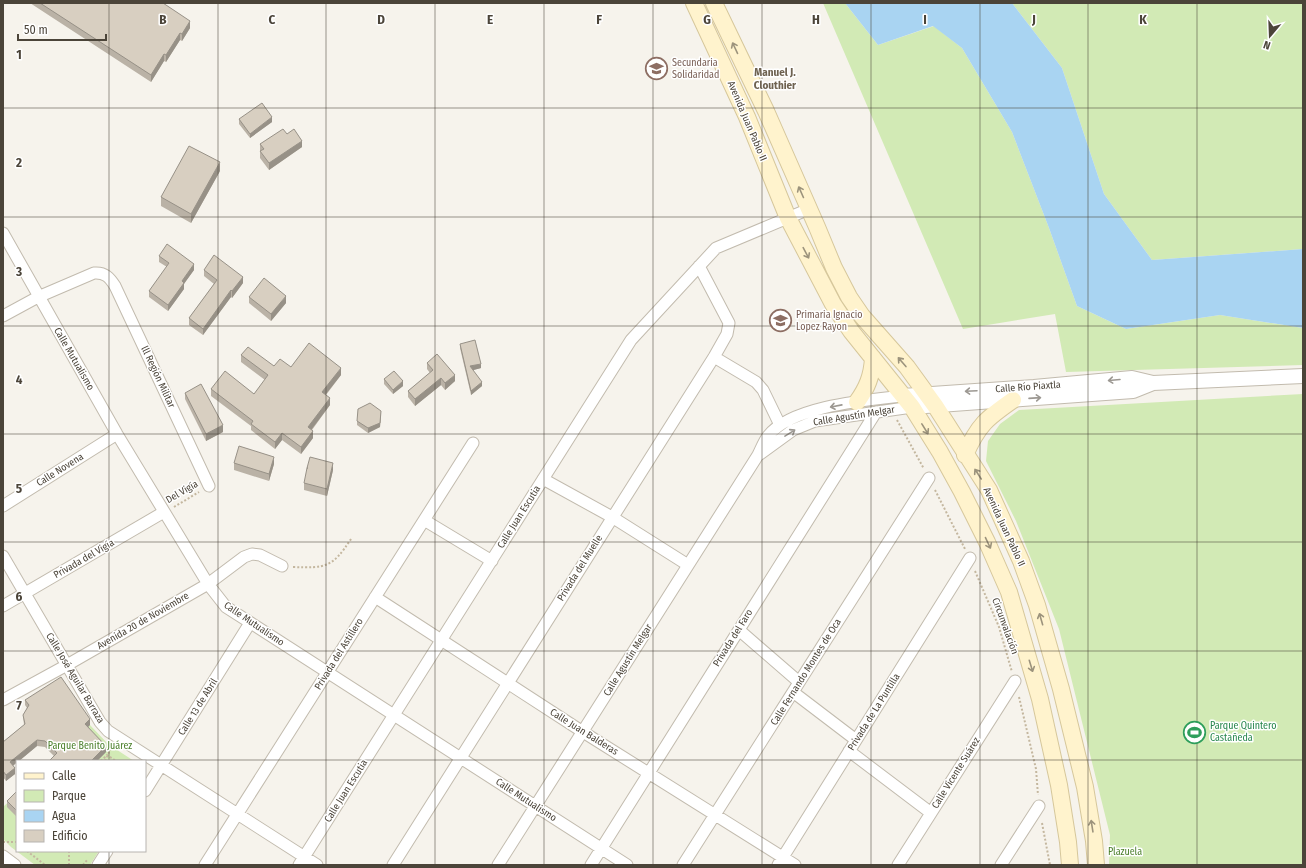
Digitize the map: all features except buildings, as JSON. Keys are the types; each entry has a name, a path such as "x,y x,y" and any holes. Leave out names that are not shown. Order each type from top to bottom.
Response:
{"main road":[{"name":"Avenida Juan Pablo II","path":"694,3 748,117 788,218 838,314 907,402 940,452 988,542 1009,592 1040,699 1059,785 1070,865"},
{"name":"Avenida Juan Pablo II","path":"714,3 766,111 834,268 849,297 862,316 907,367 936,407 989,490 1021,561 1037,605 1061,689 1085,787 1094,841 1096,865"},
{"path":"730,79 747,73"},
{"path":"857,402 868,384 873,358"},
{"path":"966,455 972,439 980,426 994,413 1012,400"},
{"path":"1040,699 1061,689"}],"street":[{"path":"788,218 809,209"},
{"name":"Calle Juan Escutia","path":"302,861 631,340 716,248 788,218"},
{"name":"Calle Mutualismo","path":"3,233 117,434 208,584 226,607 627,865"},
{"name":"Privada del Muelle","path":"393,865 714,357 727,334 729,323 699,266"},
{"name":"lll Región Militar","path":"38,296 94,273 100,272 111,280 116,286 209,486"},
{"path":"3,316 38,296"},
{"path":"714,357 756,382 763,390 780,425"},
{"name":"Calle Río Piaxtla","path":"907,402 926,393 1034,387 1132,378 1152,383 1303,376"},
{"name":"Calle Río Piaxtla","path":"907,402 936,407 1133,391 1152,383"},
{"name":"Calle Agustín Melgar","path":"498,865 758,455 768,436 780,425 808,412 857,402 907,402"},
{"name":"Calle Agustín Melgar","path":"758,455 793,430 815,421 892,410 907,402"},
{"name":"Privada del Faro","path":"591,865 876,412"},
{"name":"Calle Novena","path":"3,506 117,434"},
{"name":"Privada del Astillero","path":"205,865 472,443"},
{"name":"Calle Fernando Montes de Oca","path":"683,865 929,478"},
{"path":"543,479 612,517 688,565"},
{"name":"Privada del Vigía","path":"3,606 164,512"},
{"path":"424,520 492,561"},
{"name":"Avenida 20 de Noviembre","path":"3,700 208,584 244,557 252,554 260,555 282,566"},
{"name":"Calle José Aguilar Barraza","path":"3,556 100,722 108,731 116,738 237,814 302,861 317,865"},
{"name":"Privada de La Puntilla","path":"780,861 970,558"},
{"name":"Calle Juan Balderas","path":"375,597 442,639 583,732 716,814 780,861 795,865"},
{"name":"Calle 13 de Abril","path":"146,789 250,623"},
{"path":"738,630 796,687 856,740"},
{"name":"Calle Vicente Suárez","path":"898,865 1015,682"},
{"path":"849,751 931,813"},
{"path":"1001,865 1039,806"},
{"path":"98,865 106,852"},
{"path":"3,856 15,865"}],"path":[{"name":"Circunvalación","path":"892,410 970,558 999,627 1015,682 1036,769 1039,806 1050,865"},
{"name":"Del Vigía","path":"164,512 209,486"},
{"path":"282,566 317,568 329,564 343,551 351,539"},
{"path":"105,760 116,738"},
{"path":"102,760 107,755"},
{"path":"107,755 114,760"},
{"path":"3,842 16,842"},
{"path":"27,852 45,865"},
{"path":"69,852 70,865"}],"green space":[{"path":"823,3 845,3 878,45 934,26 962,48 1012,132 1077,306 1126,329 1220,315 1303,328 1303,365 1066,372 1055,314 963,329"},
{"path":"1012,3 1303,3 1303,249 1152,260 1104,194 1062,68"},
{"name":"Parque Quintero Castañeda","path":"1303,394 1303,865 1109,865 1110,835 1059,629 1016,521 986,461 988,441 1000,424 1019,410"},
{"name":"Parque Benito Juárez","path":"90,725 108,744 132,760 53,760"},
{"path":"16,795 16,851 3,839 3,807"},
{"path":"18,852 98,852 90,865 35,865"}],"water":[{"path":"845,3 1012,3 1062,68 1104,194 1152,260 1303,249 1303,328 1220,315 1126,329 1077,306 1012,132 962,48 933,26 878,45"}],"place":[{"name":"Secundaria Solidaridad","path":"657,69"},
{"name":"Primaria Ignacio Lopez Rayon","path":"781,321"},
{"name":"Parque Quintero Castañeda","path":"1194,732"}],"district":[{"name":"Manuel J. Clouthier","path":"775,78"}],"park label":[{"name":"Plazuela","path":"1125,852"}]}
